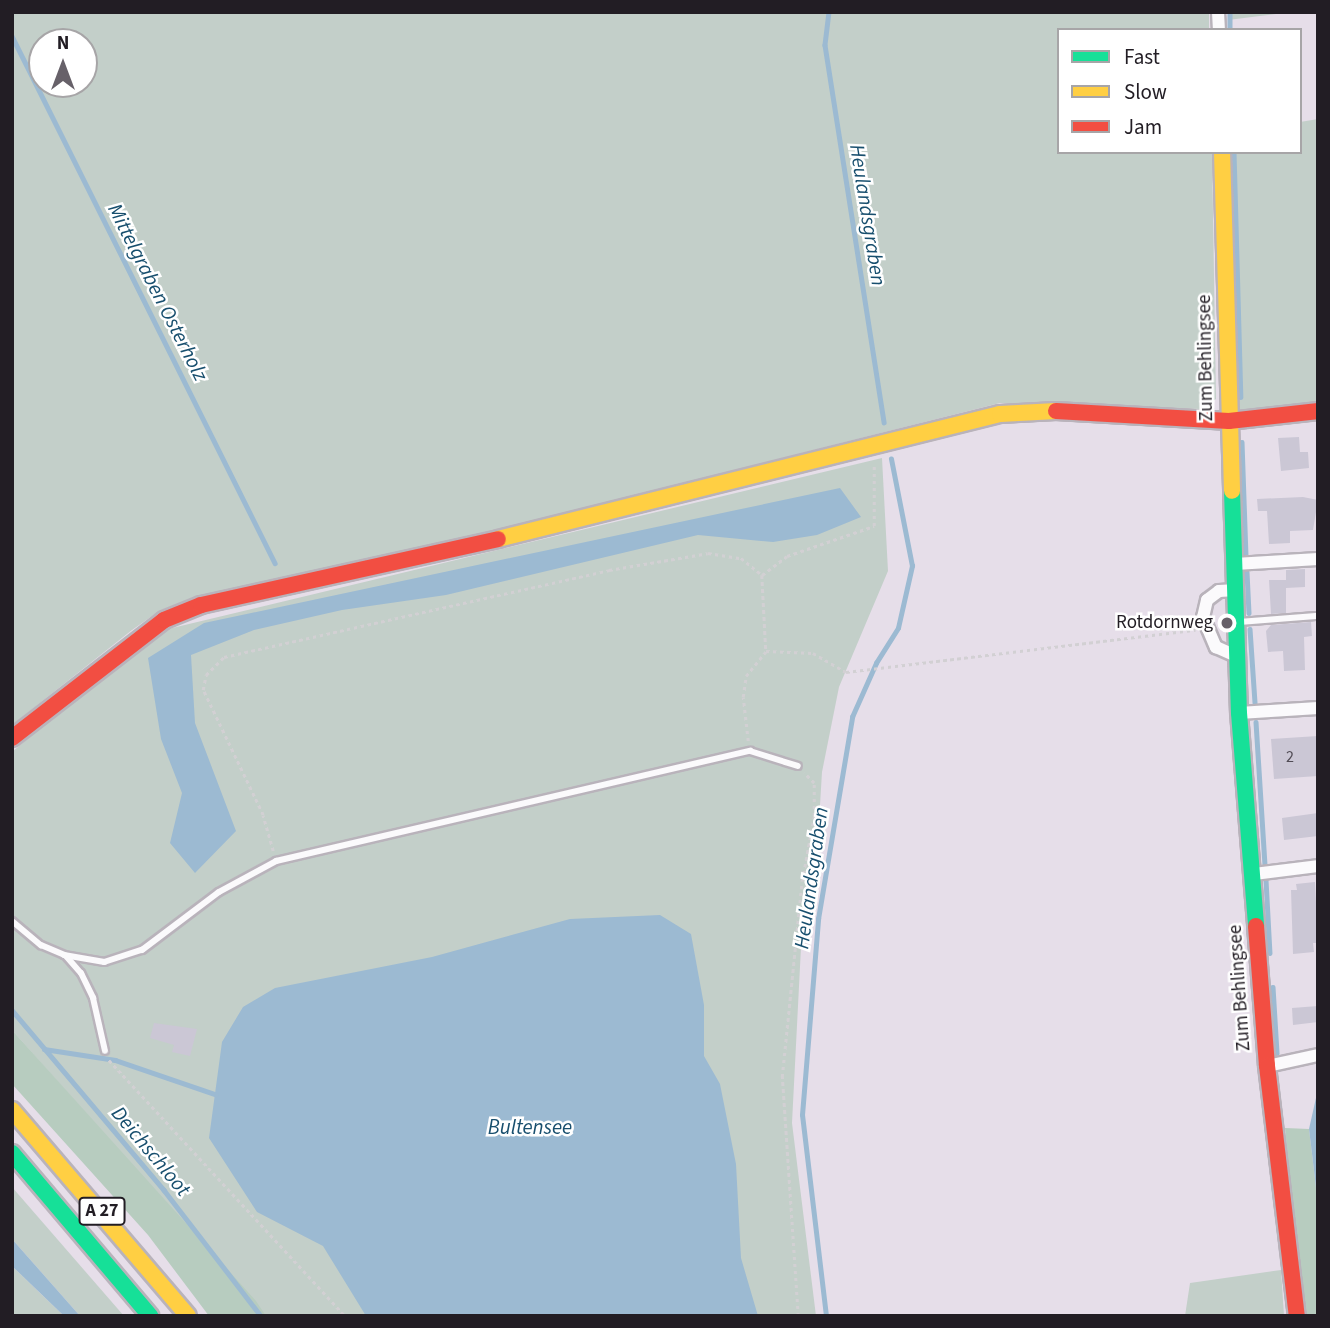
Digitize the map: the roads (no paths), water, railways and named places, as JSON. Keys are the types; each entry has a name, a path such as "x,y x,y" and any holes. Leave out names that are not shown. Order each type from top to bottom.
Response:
{"main road":[{"name":"Zum Behlingsee","path":"1223,154 1228,421 1239,713 1254,874 1267,1066 1297,1316"},
{"path":"12,738 130,643 164,620 201,605 628,510 1000,414 1038,410 1228,421 1318,411"},
{"name":"A 27","path":"12,1110 188,1316"},
{"name":"A 27","path":"12,1153 150,1316"}],"street":[{"path":"1235,564 1318,559"},
{"path":"1236,590 1219,591 1207,600 1205,628 1216,647 1238,657"},
{"path":"1239,713 1318,708"},
{"path":"1254,874 1318,866"},
{"path":"1267,1066 1318,1055"}],"lane":[{"path":"1237,622 1316,616"},
{"path":"12,921 41,944 64,955 104,962 142,950 219,892 276,861 750,751 798,766"},
{"path":"64,955 81,973 93,998 105,1051"}],"water":[{"path":"840,488 861,517 817,535 773,542 698,535 446,595 342,610 254,630 191,655 195,723 236,831 195,873 170,843 182,793 161,739 148,658 204,623"},
{"name":"Bultensee","path":"660,915 691,934 704,1005 704,1056 720,1084 736,1164 741,1258 758,1316 366,1316 323,1246 257,1212 209,1138 222,1042 243,1007 275,988 432,957 570,919"},
{"path":"1318,1089 1318,1204 1309,1129"},
{"path":"12,1239 80,1316 64,1316 12,1266"}],"waterway":[{"name":"Heulandsgraben","path":"829,12 825,45 884,422"},
{"path":"1230,12 1230,28"},
{"name":"Mittelgraben Osterholz","path":"12,36 275,563"},
{"path":"1234,154 1241,397"},
{"path":"1242,442 1246,554"},
{"name":"Heulandsgraben","path":"826,1316 802,1115 818,919 852,717 876,663 898,628 912,566 891,459"},
{"path":"1247,572 1249,613"},
{"path":"1250,629 1255,703"},
{"path":"1256,722 1265,864"},
{"path":"1266,880 1270,953"},
{"path":"1273,987 1277,1053"},
{"name":"Deichschloot","path":"12,1010 164,1190 261,1316"},
{"path":"44,1049 115,1060 215,1094"}],"place":[{"name":"Rotdornweg","path":"1227,623"}]}
